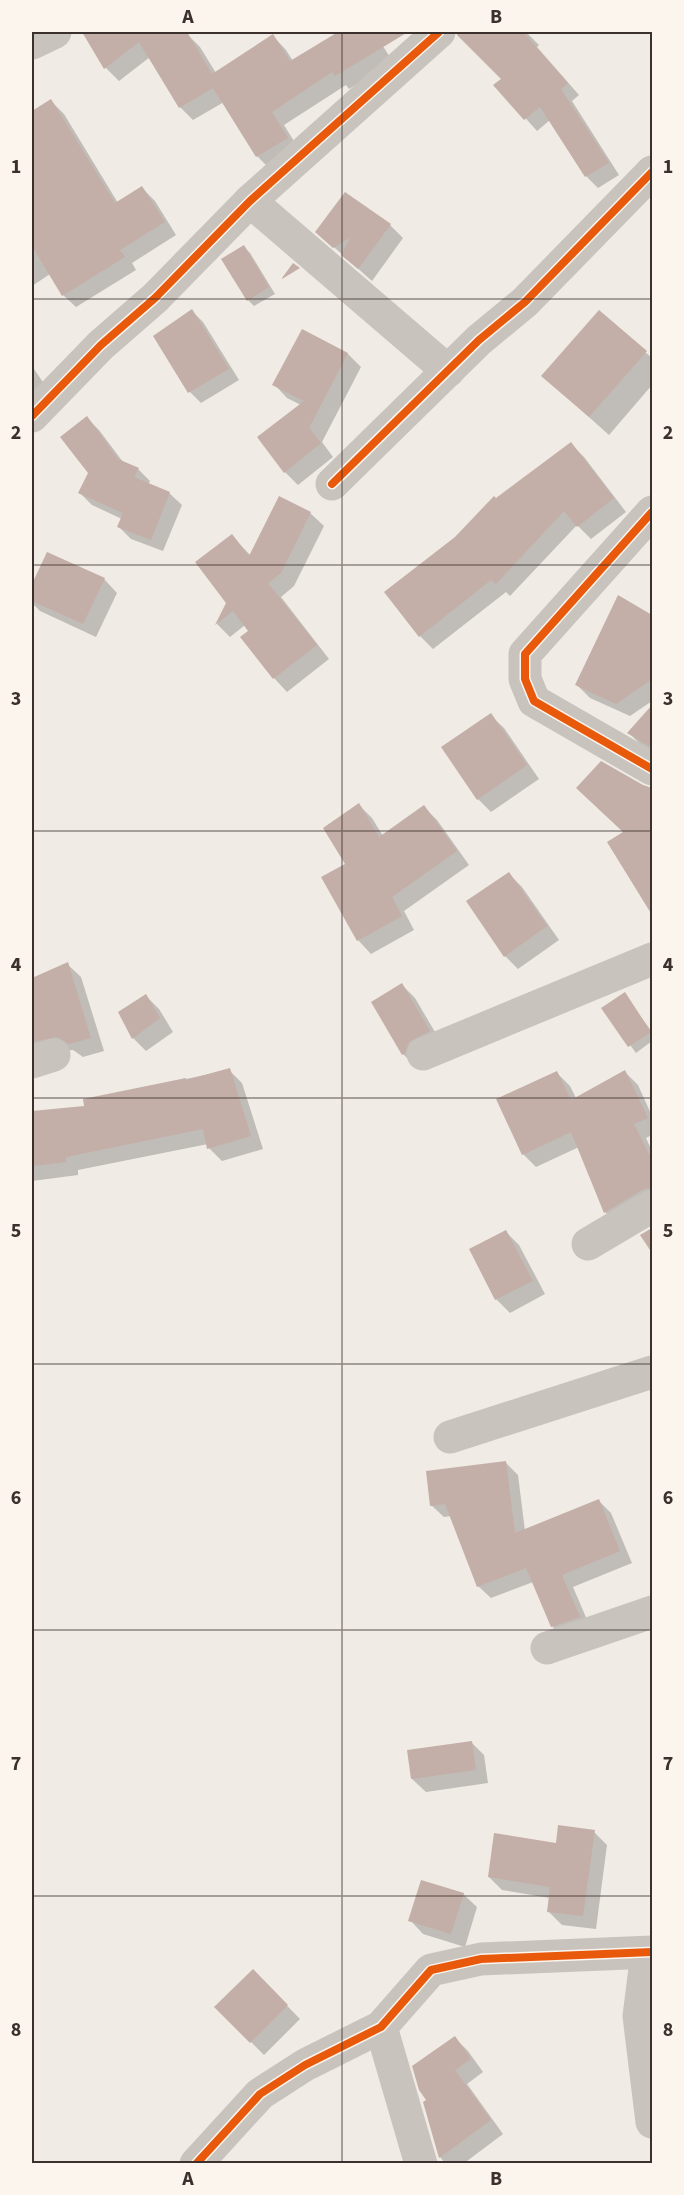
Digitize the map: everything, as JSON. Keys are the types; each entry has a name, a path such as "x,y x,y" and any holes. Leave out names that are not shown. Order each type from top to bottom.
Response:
{"street":[{"path":"32,43 55,32"},
{"path":"32,416 101,345 155,298 250,201 439,32"},
{"path":"332,484 479,340 525,302 652,172"},
{"path":"250,201 448,371"},
{"path":"652,512 525,654 525,679 534,700 652,769"},
{"path":"423,1054 652,959"},
{"path":"588,1244 652,1206"},
{"path":"450,1437 652,1372"},
{"path":"547,1648 652,1612"},
{"path":"196,2163 260,2094 305,2065 381,2027 430,1970 493,1959 650,1953 639,2016 652,2122"},
{"path":"381,2027 421,2163"}],"building":[{"path":"82,32 187,32 212,74 273,34 290,61 338,32 408,32 335,76 332,72 272,112 288,138 256,157 213,88 179,108 139,42 104,69"},
{"path":"457,32 523,32 568,83 561,89 609,163 585,177 540,107 524,120 493,85 501,79 457,35"},
{"path":"51,99 115,203 142,186 165,222 120,250 125,257 62,296 32,246 32,111"},
{"path":"345,192 391,224 358,269 341,255 351,237 333,248 315,232"},
{"path":"244,245 269,287 247,301 221,259"},
{"path":"293,263 300,268 282,279 282,278"},
{"path":"192,309 229,369 188,393 153,336"},
{"path":"599,310 647,351 589,417 541,376"},
{"path":"302,329 348,353 309,428 321,443 284,473 257,437 304,401 272,385"},
{"path":"87,416 118,459 139,468 134,477 170,492 151,540 117,527 123,513 78,493 88,473 60,437"},
{"path":"571,442 614,498 577,527 564,511 496,584 491,580 419,637 384,592 455,537 494,496 496,498"},
{"path":"279,496 311,512 281,573 268,583 317,645 273,679 240,637 248,631 233,611 215,625 226,603 195,562 232,534 249,556"},
{"path":"47,552 105,578 83,624 32,601 32,584"},
{"path":"618,595 652,615 652,679 616,704 575,685"},
{"path":"652,705 652,748 627,733"},
{"path":"491,713 527,765 477,800 441,747"},
{"path":"601,761 652,788 652,915 607,842 623,832 576,788"},
{"path":"359,803 379,837 424,805 457,851 392,897 402,916 357,941 321,877 345,864 323,828"},
{"path":"509,872 547,926 504,957 466,901"},
{"path":"68,962 91,1038 69,1044 57,1037 32,1042 32,978"},
{"path":"402,983 430,1031 409,1042 402,1055 371,1002"},
{"path":"625,992 651,1032 628,1047 601,1008"},
{"path":"146,994 160,1018 132,1039 118,1012"},
{"path":"230,1068 251,1136 207,1149 203,1129 66,1157 66,1162 32,1166 32,1111 84,1106 83,1099 186,1078 186,1080"},
{"path":"625,1070 648,1118 634,1124 652,1160 652,1187 642,1190 604,1213 571,1132 522,1155 496,1099 557,1071 571,1100"},
{"path":"652,1228 652,1253 640,1235"},
{"path":"506,1230 533,1281 495,1300 469,1249"},
{"path":"506,1461 515,1533 599,1499 620,1551 562,1575 580,1617 551,1627 526,1568 477,1587 445,1504 430,1506 426,1471"},
{"path":"472,1741 476,1770 411,1779 407,1750"},
{"path":"558,1825 595,1830 583,1916 547,1912 550,1887 488,1877 494,1833 556,1843"},
{"path":"421,1880 464,1893 451,1934 408,1921"},
{"path":"253,1969 288,2005 250,2043 214,2007"},
{"path":"455,2036 471,2059 455,2070 491,2120 439,2158 423,2102 426,2100 419,2090 412,2066"}],"cycle path":[{"path":"32,416 101,345 155,298 250,201 439,32"},
{"path":"332,484 479,340 525,302 652,172"},
{"path":"652,512 525,654 525,679 534,701 652,769"},
{"path":"196,2164 260,2094 305,2065 381,2027 431,1970 481,1959 652,1952"}]}
